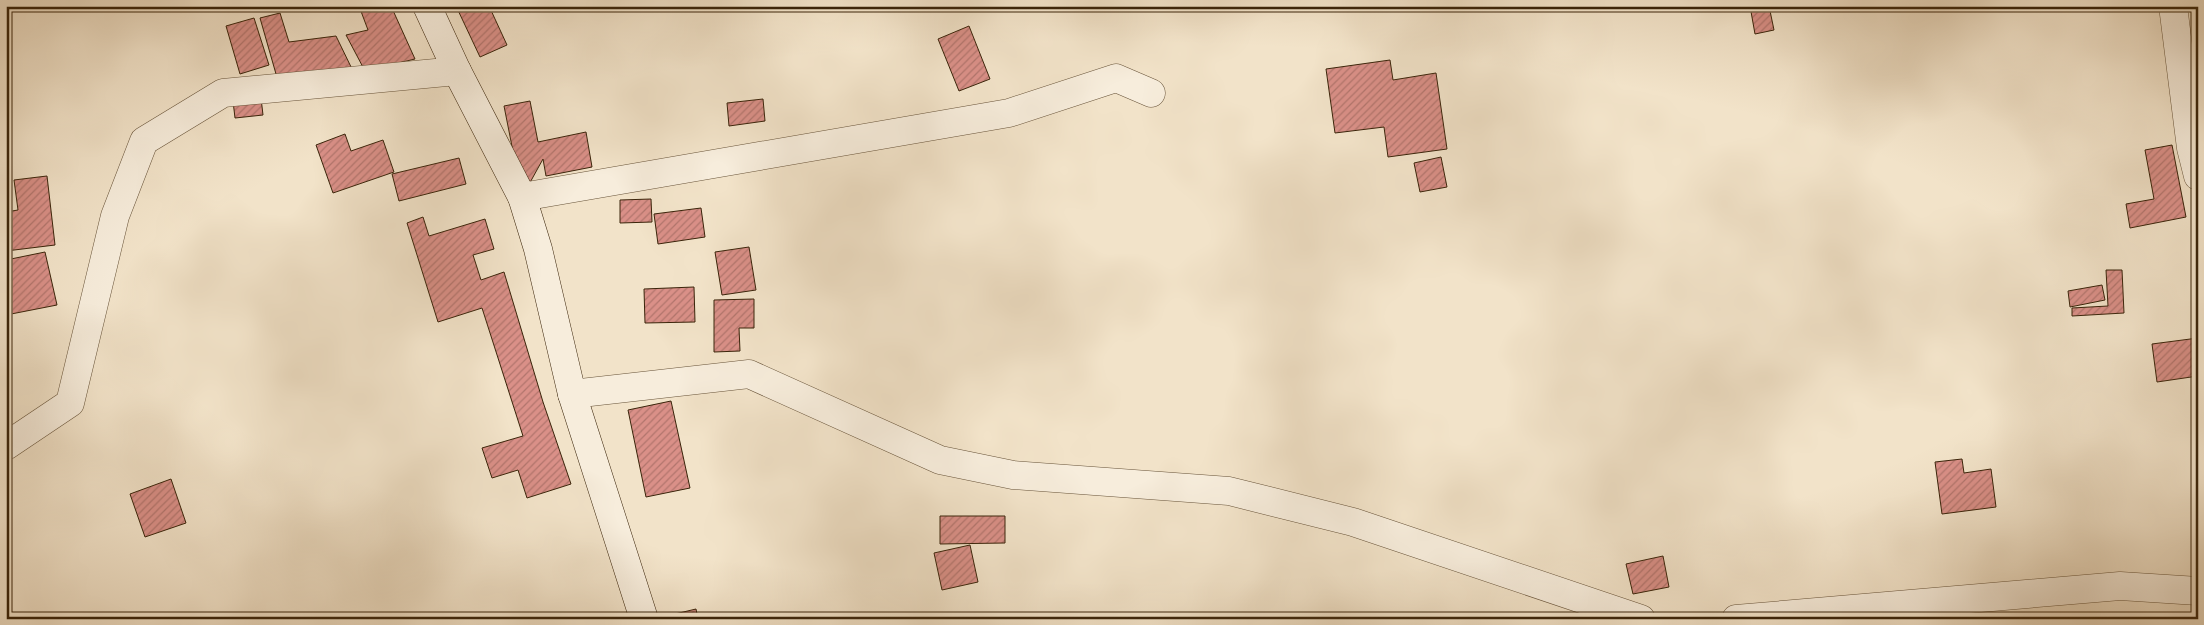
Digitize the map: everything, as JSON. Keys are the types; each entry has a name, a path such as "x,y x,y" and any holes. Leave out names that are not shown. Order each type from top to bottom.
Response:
{"street":[{"path":"427,6 457,71 522,197 538,249 572,394 644,619"},
{"path":"2173,6 2191,148 2198,176"},
{"path":"6,446 70,403 115,216 144,140 223,93 457,71"},
{"path":"522,197 1009,113 1116,78 1151,93"},
{"path":"572,394 749,374 940,460 1013,475 1229,491 1353,522 1642,619"},
{"path":"1736,619 2120,586 2198,591"}],"building":[{"path":"359,6 391,6 415,59 365,71 346,35 368,30"},
{"path":"456,6 489,6 507,45 480,57"},
{"path":"1750,6 1769,6 1774,30 1755,34"},
{"path":"280,13 289,42 336,36 353,71 278,81 260,18"},
{"path":"254,18 269,65 240,74 226,26"},
{"path":"969,26 990,79 959,91 938,39"},
{"path":"1390,60 1393,80 1436,73 1447,149 1388,157 1384,127 1335,133 1326,69"},
{"path":"261,98 263,115 235,118 233,101"},
{"path":"763,99 765,121 729,126 727,103"},
{"path":"530,101 538,142 586,132 592,167 546,176 543,159 522,197 504,106"},
{"path":"345,134 351,151 383,140 394,172 333,193 316,145"},
{"path":"2172,145 2186,217 2130,228 2126,204 2154,199 2145,150"},
{"path":"1441,157 1447,187 1420,192 1414,163"},
{"path":"459,158 466,184 399,201 392,174"},
{"path":"47,176 55,245 6,251 6,212 18,210 14,180"},
{"path":"651,199 652,222 620,223 620,200"},
{"path":"701,208 705,237 658,244 654,214"},
{"path":"423,217 429,236 485,219 494,249 473,255 481,280 504,272 543,402 571,484 527,498 518,470 492,478 482,448 523,436 482,308 438,322 407,223"},
{"path":"749,247 756,290 722,295 715,252"},
{"path":"45,252 57,305 6,315 6,260"},
{"path":"2106,270 2122,270 2124,313 2072,316 2072,308 2108,306"},
{"path":"2102,285 2105,300 2070,307 2068,291"},
{"path":"694,287 695,322 645,323 644,289"},
{"path":"754,299 754,328 739,328 740,351 714,352 714,300"},
{"path":"2198,338 2198,376 2157,382 2152,344"},
{"path":"671,401 690,488 646,497 628,410"},
{"path":"1962,459 1964,473 1991,469 1996,507 1942,514 1935,462"},
{"path":"171,479 186,523 145,537 130,494"},
{"path":"940,516 1005,516 1005,543 940,544"},
{"path":"970,545 978,582 942,590 934,553"},
{"path":"1663,556 1669,587 1633,594 1626,564"},
{"path":"696,609 698,619 658,619 658,618"}]}
